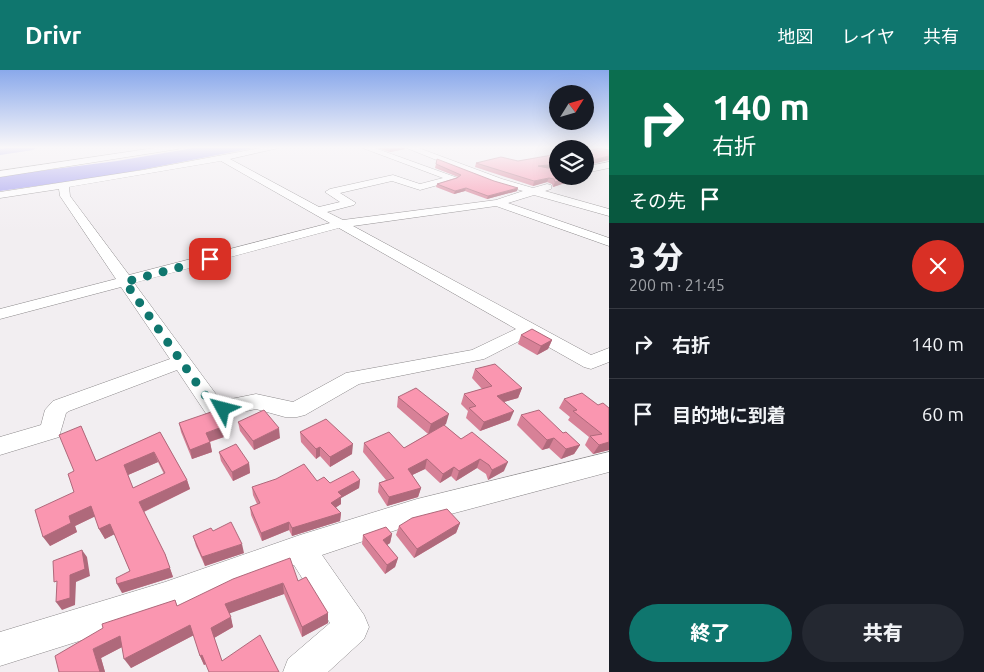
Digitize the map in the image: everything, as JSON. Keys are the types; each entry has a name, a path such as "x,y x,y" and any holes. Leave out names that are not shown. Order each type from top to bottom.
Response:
{"street":[{"path":"0,195 120,186 129,181 156,175"},
{"path":"252,175 591,363 609,354"},
{"path":"316,211 350,203 330,192 393,178 420,187 453,178 445,175"},
{"path":"482,175 609,213"},
{"path":"0,314 340,224 497,203 535,191 550,182 609,203"},
{"path":"64,190 125,282 215,409 223,409 250,402 263,402 289,410 297,409 353,378 477,355 530,329"},
{"path":"497,203 609,242"},
{"path":"0,446 51,431 56,410 61,406 181,362"},
{"path":"0,649 166,598 300,549 417,511 607,464"},
{"path":"300,549 352,627 301,672"}],"shaded area":[{"path":"7,175 114,175 0,191 0,176"}],"building":[{"path":"461,175 479,175 518,188 488,196 466,188 455,191 437,184"},
{"path":"515,175 549,175 549,178 534,181"},
{"path":"532,329 552,340 541,346 521,335"},
{"path":"495,364 522,388 497,396 514,411 484,422 469,408 476,406 464,394 492,386 475,369"},
{"path":"416,388 449,414 431,424 398,397"},
{"path":"582,393 598,405 603,403 609,408 609,442 599,445 590,436 602,434 573,411 577,410 564,399"},
{"path":"264,410 279,428 253,441 238,422"},
{"path":"539,410 563,433 566,432 580,445 566,449 554,438 547,440 521,415"},
{"path":"214,411 222,427 206,433 210,442 190,450 179,423"},
{"path":"326,419 353,444 330,457 320,447 316,449 300,432"},
{"path":"444,425 461,439 472,432 508,462 492,470 489,465 480,459 459,471 454,467 443,474 427,459 408,469 421,488 389,497 379,483 394,478 364,443 389,432 404,448"},
{"path":"81,426 96,461 160,432 187,480 139,502 170,568 117,584 116,578 130,571 110,524 99,529 91,506 69,516 71,523 43,537 35,510 74,492 68,474 74,471 59,435","holes":["154,452 165,473 133,488 124,465"]},
{"path":"236,444 249,463 232,472 219,452"},
{"path":"304,464 317,481 324,477 330,483 353,471 360,480 338,492 342,496 331,503 341,513 292,528 289,522 261,533 250,507 260,503 252,487 276,479"},
{"path":"447,509 460,523 417,549 399,526 412,518"},
{"path":"231,522 242,544 202,557 193,536 211,528 213,531"},
{"path":"386,527 392,534 383,540 398,558 387,565 363,535"},
{"path":"82,550 85,569 70,575 70,598 56,602 57,581 54,582 53,561"},
{"path":"290,558 298,581 306,577 328,613 302,627 283,583 225,604 231,617 211,628 222,661 260,635 279,672 209,672 202,655 200,656 190,625 124,659 120,636 93,649 100,672 59,672 55,656 103,628 102,624 175,600 177,606 233,579"}],"route":[{"path":"210,259 125,282 215,409 223,409"}]}
